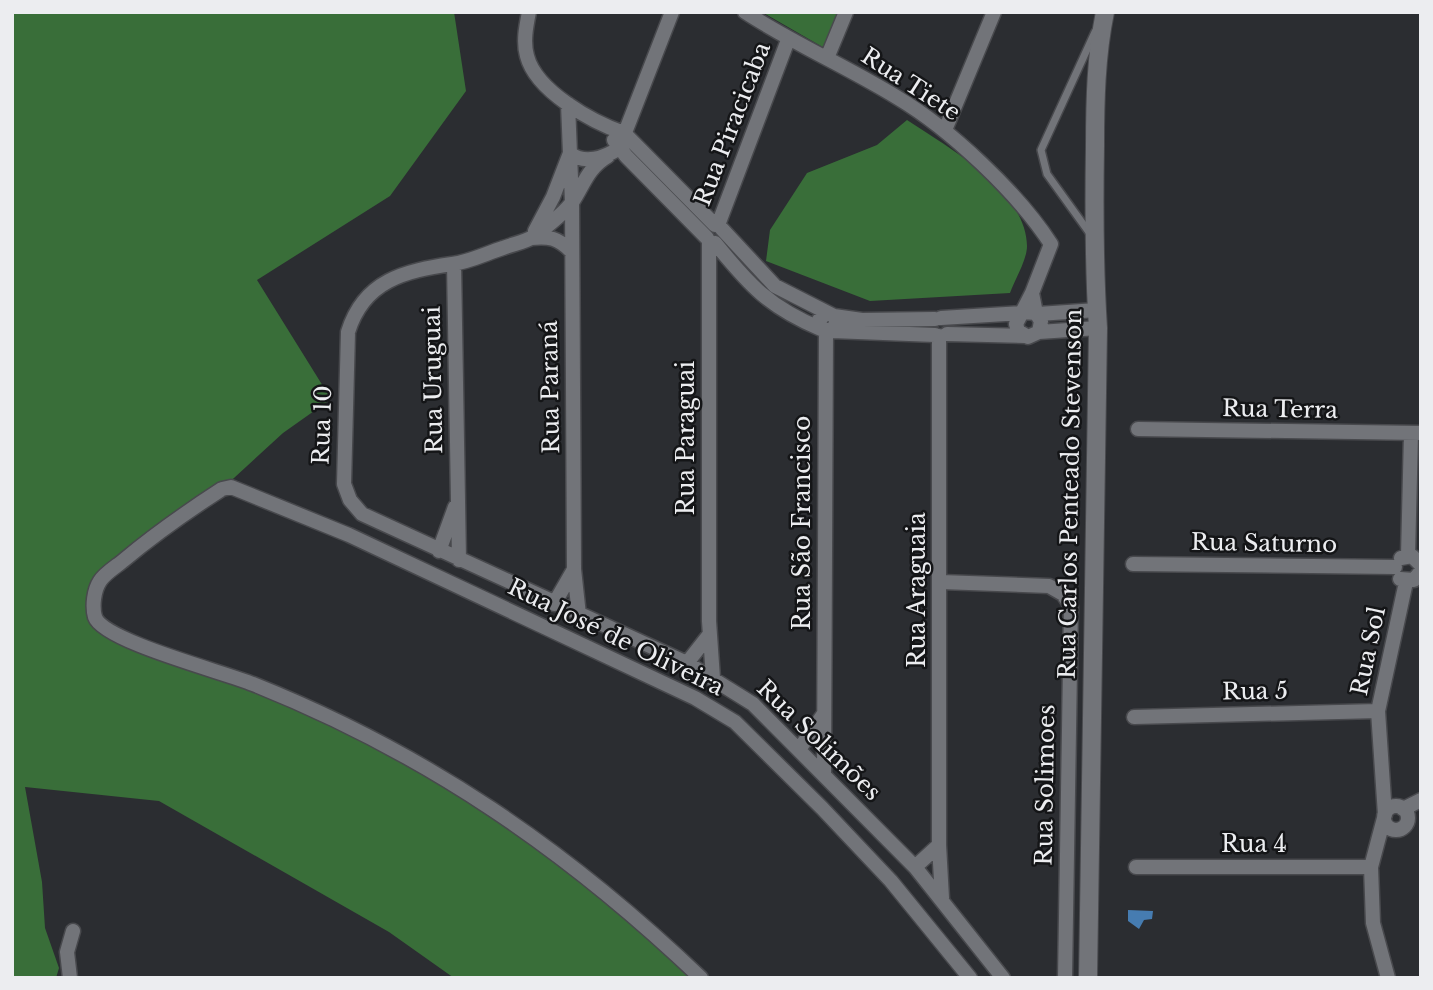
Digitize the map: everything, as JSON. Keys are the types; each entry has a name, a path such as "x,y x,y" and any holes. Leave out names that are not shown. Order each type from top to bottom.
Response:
{"street":[{"path":"530,12 525,34 526,55 534,73 568,104 606,127 624,133 714,234 751,288 788,315 826,331 940,335 1032,334 1098,319"},
{"path":"531,238 553,197 570,153 583,160 614,152 672,12"},
{"name":"Rua Tiete","path":"745,12 788,40 827,58 899,98 944,130 1037,222 1051,244 1032,293 1029,313"},
{"path":"827,58 846,12"},
{"path":"944,130 994,12"},
{"name":"Rua Carlos Penteado Stevenson","path":"1088,978 1098,319 1093,239 1098,49 1105,12"},
{"name":"Rua Piracicaba","path":"714,234 788,40"},
{"name":"Rua Paraná","path":"568,104 572,203 574,569 579,615"},
{"path":"606,127 614,152 775,286 830,315 862,320 938,319 1029,313 1098,319"},
{"name":"Rua Paraná","path":"572,203 586,175 595,164 614,152"},
{"path":"531,238 572,203"},
{"name":"Rua Paraguai","path":"713,678 709,635 714,234"},
{"path":"454,264 531,238 549,236 571,251"},
{"name":"Rua 10","path":"362,514 350,500 344,484 348,332 353,316 388,280 401,272 428,265 454,264"},
{"name":"Rua Uruguai","path":"454,264 459,560"},
{"path":"1029,313 1042,325 1032,334"},
{"path":"1029,313 1016,320 1016,328 1032,334"},
{"name":"Rua São Francisco","path":"824,774 826,331 819,320 830,315"},
{"name":"Rua Araguaia","path":"938,319 931,327 940,335 939,845 942,898"},
{"name":"Rua Terra","path":"1138,429 1416,434"},
{"path":"1408,556 1416,434"},
{"name":"Rua José de Oliveira","path":"701,978 560,856 474,797 381,740 251,683 129,642 106,631 95,618 94,598 101,580 164,527 222,489 238,487 349,535 695,698 735,722 891,881 970,978"},
{"name":"Rua Uruguai","path":"439,551 458,496"},
{"name":"Rua Solimões","path":"362,514 687,663 752,704 800,748 915,867 1003,978"},
{"path":"1421,565 1416,558 1408,556 1398,561 1395,568 1398,577 1406,582 1414,580 1421,572"},
{"name":"Rua Saturno","path":"1133,564 1395,568"},
{"path":"554,604 574,569"},
{"name":"Rua Solimoes","path":"941,582 1049,586 1063,594 1071,606 1065,978"},
{"name":"Rua Sol","path":"1388,978 1373,923 1371,867 1396,817 1384,772 1378,711 1406,582"},
{"path":"687,663 709,635"},
{"name":"Rua 5","path":"1134,717 1378,711"},
{"path":"800,748 823,715"},
{"path":"1396,817 1421,800"},
{"path":"1396,817 1421,810"},
{"path":"915,867 939,845"},
{"name":"Rua 4","path":"1136,867 1371,867"},
{"path":"70,978 67,951 73,931"}],"lane":[{"path":"1093,239 1047,174 1041,150 1105,12"}],"green space":[{"path":"12,12 454,12 466,91 390,196 257,280 331,399 283,433 222,489 101,580 94,598 106,631 326,715 518,826 701,978 454,978 389,932 159,801 25,787 42,882 45,928 59,968 56,978 12,978"},
{"path":"762,12 841,12 826,49"},
{"path":"907,120 982,172 1014,207 1023,226 1027,246 1010,293 870,301 766,261 770,230 807,173 877,145"}],"water":[{"path":"1128,910 1153,911 1152,919 1144,920 1139,929 1128,921"}]}
